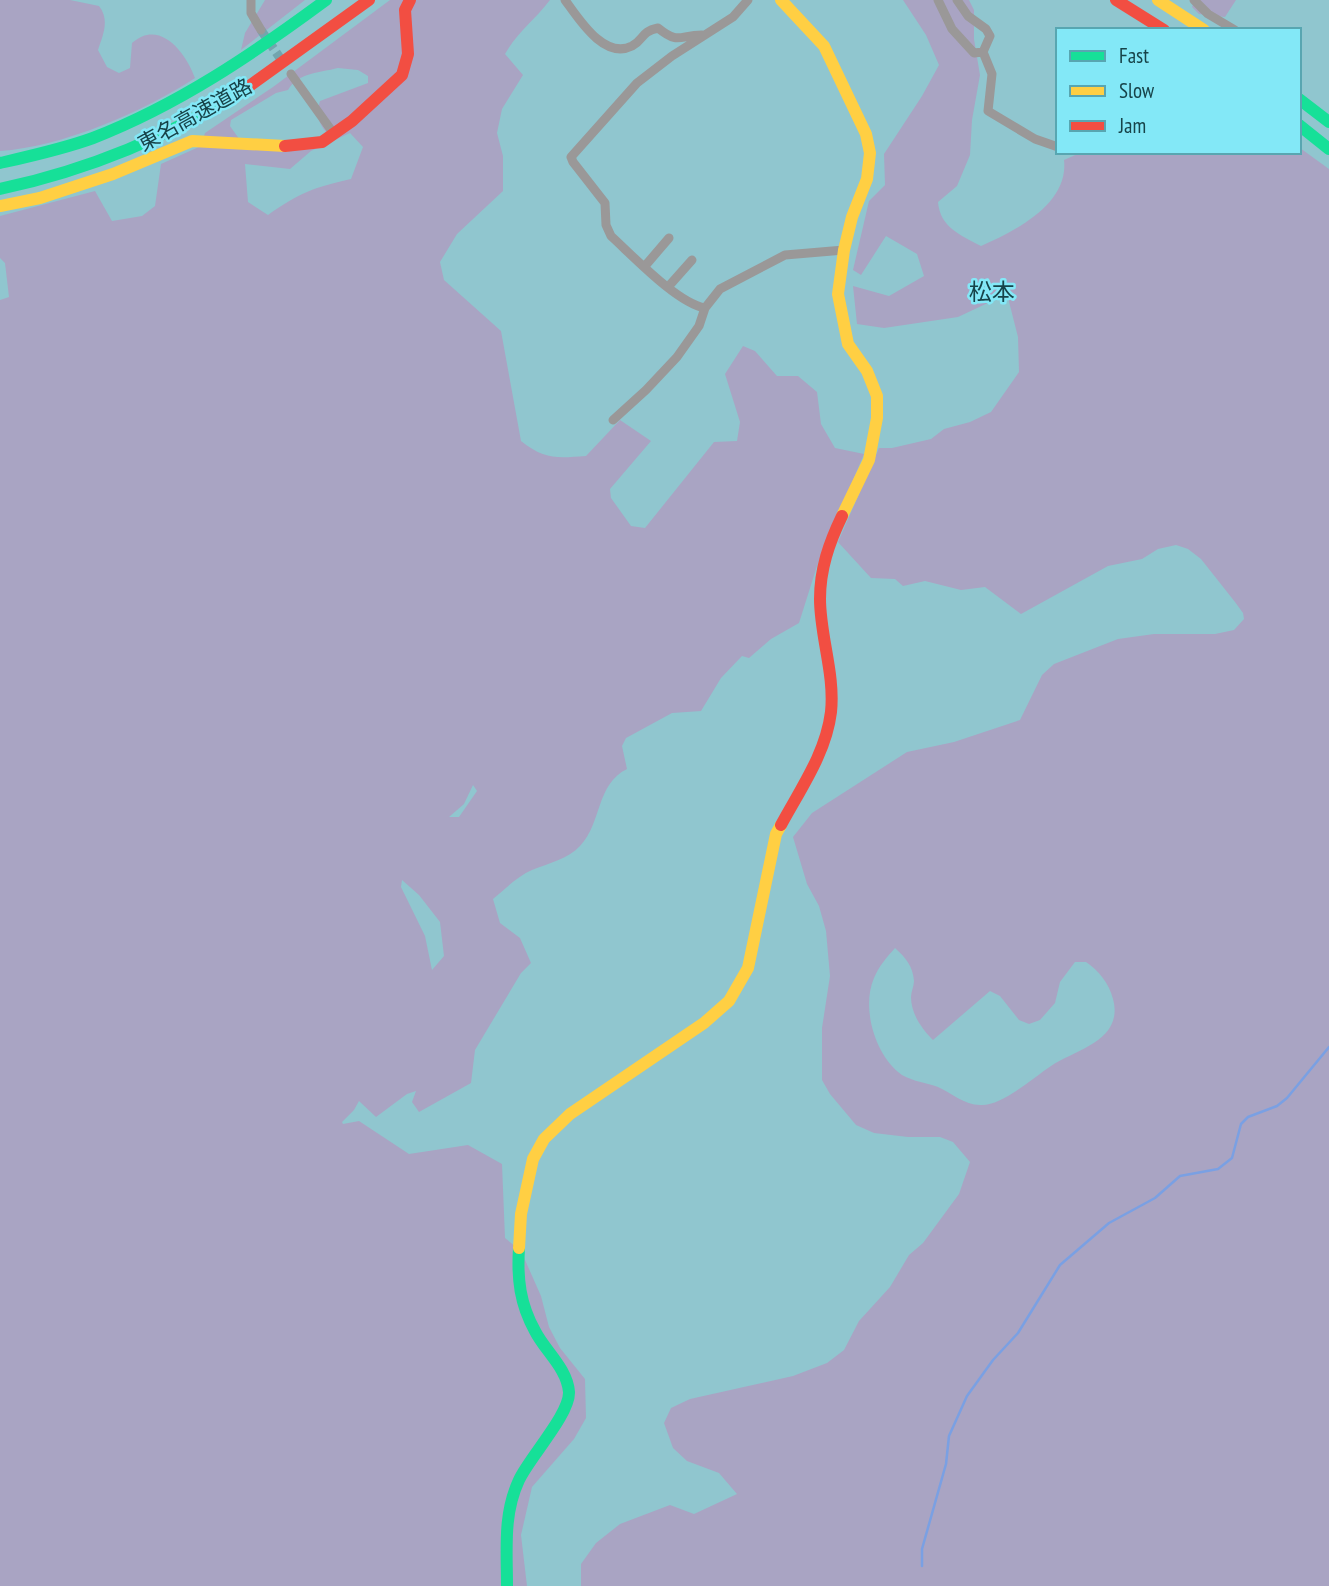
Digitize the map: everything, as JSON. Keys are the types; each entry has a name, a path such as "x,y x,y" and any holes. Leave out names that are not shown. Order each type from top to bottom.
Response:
{"main road":[{"name":"東名高速道路","path":"0,163 69,147 153,114 240,63 326,0"},
{"name":"東名高速道路","path":"0,189 99,163 186,124 279,67 369,0"},
{"path":"0,206 40,198 113,174 192,141 293,146 322,142 352,121 402,75 408,54 405,10 411,0"},
{"path":"507,1586 508,1512 519,1479 563,1412 569,1394 562,1371 535,1332 520,1297 517,1272 521,1214 533,1159 544,1139 570,1114 704,1023 729,1001 748,968 776,834 824,746 831,710 830,676 820,600 822,574 830,543 869,460 877,418 877,396 867,371 848,344 838,294 844,250 852,217 867,179 870,153 866,134 824,46 781,0"},
{"path":"1116,0 1161,28"},
{"path":"1158,0 1201,28"},
{"path":"1301,101 1329,122"},
{"path":"1301,127 1329,149"},
{"path":"1301,137 1329,157"}],"street":[{"path":"251,0 251,12 261,30"},
{"path":"565,0 588,32 611,47 623,50 637,44 647,30 658,27 670,38 678,40 704,35"},
{"path":"705,308 698,307 668,287 611,236 606,225 605,202 571,156 637,83 733,17 748,0"},
{"path":"938,0 960,40 974,53 982,52"},
{"path":"957,0 968,16 986,29 990,36 982,52"},
{"path":"1195,0 1208,14 1232,28"},
{"path":"982,52 992,74 988,111 1035,139 1056,146"},
{"path":"291,74 334,134"},
{"path":"645,266 669,238"},
{"path":"613,420 677,357 699,326 705,308 720,289 785,255 844,250"},
{"path":"668,287 692,260"}],"shaded area":[{"path":"0,0 70,0 99,6 105,22 98,50 107,67 119,73 130,68 132,43 142,36 152,34 162,36 178,49 195,78 151,103 101,126 49,143 0,151"},
{"path":"265,0 305,0 241,50 245,33"},
{"path":"390,0 550,0 505,54 523,75 502,109 497,133 503,156 503,191 457,234 440,262 444,280 501,331 521,441 544,455 586,456 620,420 651,441 610,489 611,498 631,526 645,528 714,442 737,441 740,422 725,374 743,346 755,351 777,376 798,376 817,392 821,424 835,448 864,454 817,566 799,623 771,639 749,658 742,656 721,678 701,711 672,713 626,738 622,746 627,769 610,784 587,837 580,846 564,857 522,876 493,899 500,923 520,938 531,963 521,973 475,1050 471,1083 419,1112 412,1102 416,1091 407,1094 376,1117 359,1101 342,1122 359,1121 409,1154 468,1145 502,1164 505,1238 521,1251 541,1296 549,1327 560,1348 585,1379 586,1418 574,1439 532,1487 521,1535 527,1586 0,1586 0,300 9,297 5,263 0,258 0,216 95,191 112,221 142,216 155,206 161,164 201,146 205,133 273,87","holes":["338,68 358,70 368,76 368,83 320,101 319,118 327,133 322,139 242,143 230,126 231,120 276,93 288,90 298,80 310,74","350,133 363,147 351,179 308,192 268,215 248,202 245,164 290,169 311,151","473,785 477,791 459,817 449,817 464,804","402,880 419,895 440,922 444,956 432,970 425,936 401,887"]},
{"path":"903,0 969,0 974,10 974,39 980,75 972,120 970,155 957,186 938,202 947,224 981,246 1024,224 1049,203 1063,176 1064,160 1078,154 1301,154 1301,149 1329,169 1329,1586 581,1586 581,1564 596,1543 620,1524 670,1505 694,1514 737,1494 719,1473 687,1461 673,1448 664,1423 671,1408 690,1399 793,1376 827,1363 844,1350 859,1321 890,1287 909,1255 923,1243 959,1194 970,1162 953,1142 940,1137 874,1133 856,1125 822,1080 822,1028 830,976 826,931 819,906 807,884 793,837 812,813 907,752 954,742 1020,720 1042,675 1054,664 1118,639 1154,634 1215,634 1234,630 1244,619 1243,613 1201,559 1188,549 1176,545 1158,549 1142,559 1108,566 1021,614 985,587 961,590 925,581 903,586 895,579 871,578 838,542 879,448 892,448 931,439 944,429 970,422 991,412 1019,372 1018,337 1007,294 958,317 884,328 857,324 853,286 889,296 924,276 917,254 886,236 861,275 853,270 869,201 885,185 884,154 939,65 926,35","holes":["895,948 908,962 914,983 911,1003 921,1026 933,1040 990,991 1000,996 1019,1020 1029,1024 1040,1020 1055,1003 1060,982 1075,962 1086,962 1106,983 1113,999 1115,1013 1112,1024 1096,1042 1051,1066 1008,1096 990,1104 976,1105 938,1087 902,1075 884,1056 878,1044 870,1017 870,990 883,962"]},
{"path":"1195,0 1236,0 1225,17 1199,14 1192,7"}],"waterway":[{"path":"922,1566 922,1549 946,1464 949,1436 967,1396 993,1360 1018,1333 1060,1265 1109,1223 1155,1198 1180,1176 1218,1169 1232,1158 1241,1124 1248,1117 1277,1106 1287,1098 1329,1047"}],"tunnel":[{"path":"261,30 284,64"}],"traffic: fast":[{"path":"0,163 82,142 155,110 243,59 326,0"},
{"path":"0,189 65,172 128,149 189,121 248,87"},
{"path":"1301,101 1329,122"},
{"path":"1301,127 1329,149"},
{"path":"507,1586 507,1532 514,1493 524,1471 563,1412 569,1392 564,1375 539,1338 526,1311 519,1281 519,1248"}],"traffic: slow":[{"path":"781,0 824,46 866,134 870,153 867,179 852,217 844,250 838,294 848,344 867,371 877,396 877,418 869,460 842,516"},
{"path":"1158,0 1201,28"},
{"path":"0,206 40,198 113,174 192,141 285,146"},
{"path":"519,1248 521,1214 533,1159 544,1139 570,1114 704,1023 729,1001 748,968 776,834 781,825"}],"traffic: jam":[{"path":"248,87 369,0"},
{"path":"285,146 322,142 352,121 402,75 408,54 405,10 410,0"},
{"path":"1116,0 1161,28"},
{"path":"781,825 812,770 824,742 831,712 831,684 820,588 826,556 842,516"}],"district":[{"name":"松本","path":"992,292"}]}
